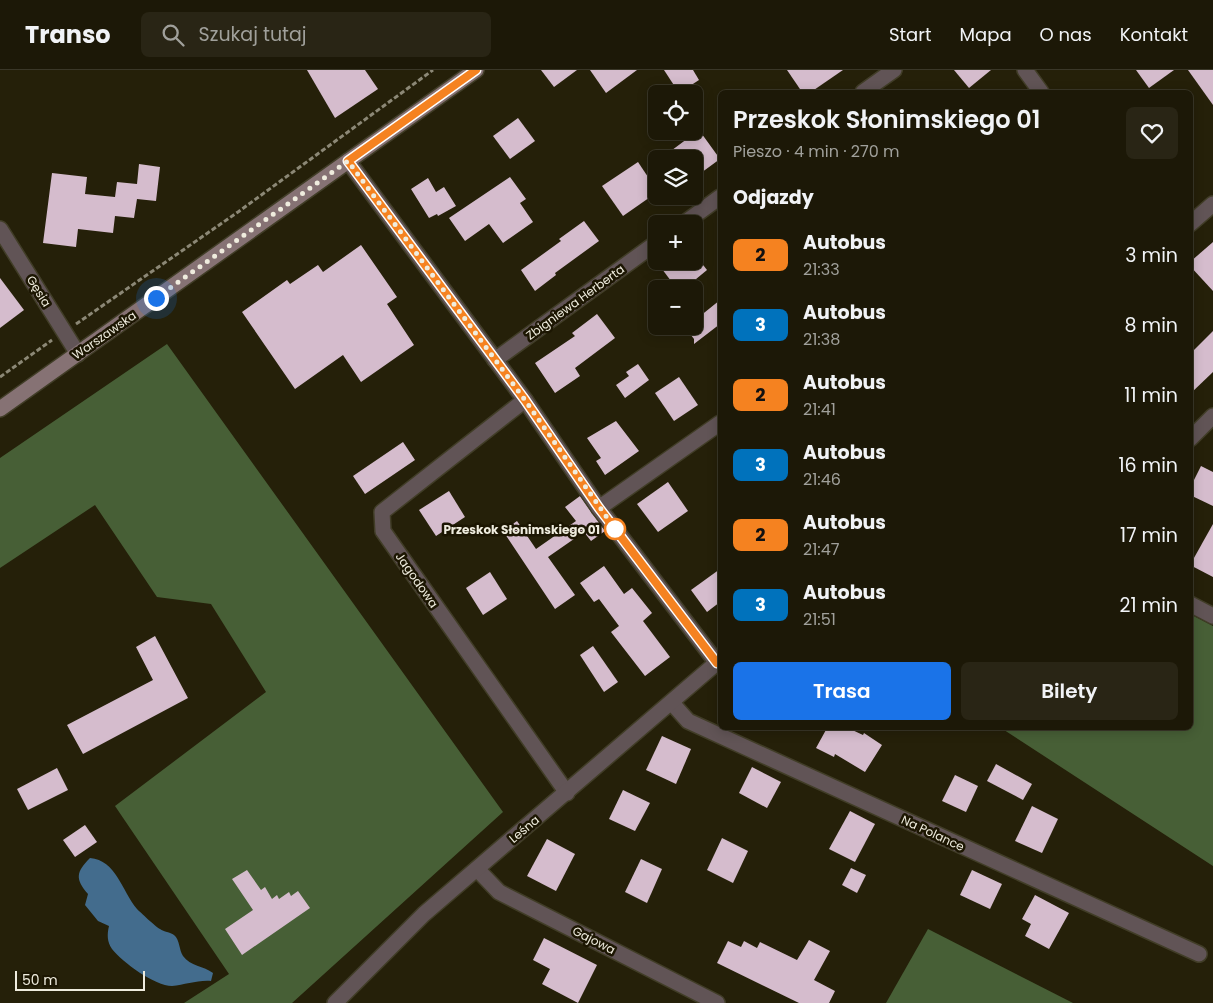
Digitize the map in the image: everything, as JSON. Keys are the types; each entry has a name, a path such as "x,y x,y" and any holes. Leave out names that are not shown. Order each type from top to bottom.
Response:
{"street":[{"name":"Warszawska","path":"0,409 476,70"},
{"path":"866,90 894,70"},
{"path":"1025,70 1040,90"},
{"path":"348,161 525,400 599,508 718,662"},
{"path":"695,215 718,198"},
{"path":"1193,221 1213,204"},
{"name":"Gęsia","path":"0,229 78,354"},
{"name":"Zbigniewa Herberta","path":"495,360 648,249"},
{"name":"Jagodowa","path":"525,400 382,512 383,531 567,793"},
{"path":"1193,436 1213,416"},
{"path":"599,508 718,424"},
{"path":"1193,606 1213,616"},
{"name":"Leśna","path":"339,1002 424,914 718,662"},
{"name":"Na Polance","path":"672,703 688,721 1199,954"},
{"name":"Gajowa","path":"477,869 499,892 718,1003"}],"path":[{"path":"77,323 238,212 433,70"},
{"path":"0,378 52,340"}],"green space":[{"path":"167,344 503,812 292,1003 184,1003 229,974 115,806 266,692 211,604 157,597 95,505 0,568 0,458"},
{"path":"1193,616 1213,626 1213,866 1004,730 1193,730"},
{"path":"928,929 1073,1003 886,1003"}],"water":[{"path":"90,858 99,860 112,870 137,909 158,928 174,935 186,959 213,973 211,981 172,986 165,985 139,972 112,949 108,941 109,926 98,921 85,905 88,894 79,880 79,876 82,867"}],"building":[{"path":"307,70 365,70 378,89 335,118"},
{"path":"541,70 577,70 554,87"},
{"path":"590,70 637,70 606,93"},
{"path":"664,70 693,70 699,80 691,85 674,85"},
{"path":"787,70 843,70 814,90 801,90"},
{"path":"954,70 991,70 969,88"},
{"path":"1136,70 1174,70 1149,88"},
{"path":"1188,70 1213,70 1213,105"},
{"path":"518,118 535,141 510,159 493,136"},
{"path":"703,136 718,156 718,160 703,171 703,150 672,150 686,140 703,140"},
{"path":"638,162 648,177 648,199 623,216 602,186"},
{"path":"139,164 160,167 156,201 137,199 134,218 115,216 113,233 78,229 76,247 43,243 52,173 87,177 85,194 115,197 117,182 137,184"},
{"path":"510,177 526,199 520,203 533,222 503,243 489,224 465,241 449,218"},
{"path":"428,178 436,192 444,187 456,206 438,216 437,214 429,218 411,189"},
{"path":"584,221 599,241 555,273 556,275 535,291 521,270 561,241 559,239"},
{"path":"1213,242 1213,291 1193,269 1193,259"},
{"path":"361,245 397,297 387,304 414,345 361,382 343,355 295,389 242,312 287,280 290,284 318,265 323,272"},
{"path":"703,265 707,270 695,280 670,280 663,270 703,270"},
{"path":"0,278 24,310 0,328"},
{"path":"718,302 718,326 694,344 694,339 691,335 703,335 703,314"},
{"path":"597,314 615,338 575,368 580,376 555,393 535,363 575,336 572,333"},
{"path":"1213,331 1213,372 1193,391 1193,351"},
{"path":"638,364 649,380 625,398 616,385 629,376 626,372"},
{"path":"679,377 698,405 674,421 655,393"},
{"path":"616,421 639,451 605,475 596,461 601,458 587,438"},
{"path":"403,442 415,460 365,494 353,476"},
{"path":"1201,466 1213,472 1213,506 1193,496 1193,482"},
{"path":"668,482 688,511 658,532 637,504"},
{"path":"449,491 465,517 436,536 419,510"},
{"path":"580,496 605,531 591,541 584,532 548,557 575,595 555,609 503,531 517,521 536,549 576,521 565,507"},
{"path":"1213,524 1213,577 1193,567 1193,560"},
{"path":"604,566 624,594 632,588 652,613 643,621 670,657 645,676 611,632 619,626 599,599 594,602 580,583"},
{"path":"718,570 718,604 707,612 691,590"},
{"path":"490,572 507,599 483,615 466,588"},
{"path":"155,636 188,698 83,754 67,725 153,680 136,647"},
{"path":"593,646 618,682 604,692 580,655"},
{"path":"826,730 852,730 863,735 864,733 882,745 865,772 835,754 834,757 816,748"},
{"path":"662,736 691,749 676,784 646,770"},
{"path":"996,764 1032,784 1023,800 987,781"},
{"path":"752,767 781,782 767,808 739,793"},
{"path":"57,768 68,790 28,810 17,789"},
{"path":"955,775 978,786 966,812 942,801"},
{"path":"623,790 650,803 635,831 609,819"},
{"path":"1032,806 1058,819 1042,853 1015,841"},
{"path":"850,811 875,824 855,862 829,849"},
{"path":"85,825 97,842 75,857 63,840"},
{"path":"722,838 748,851 733,883 707,870"},
{"path":"547,839 575,854 556,891 527,876"},
{"path":"641,859 662,869 647,903 625,892"},
{"path":"851,868 866,875 857,893 842,885"},
{"path":"247,870 261,890 265,887 272,899 277,895 279,899 289,892 291,896 298,891 310,908 242,955 225,929 253,910 232,879"},
{"path":"972,870 1002,884 990,909 960,895"},
{"path":"1035,895 1069,913 1049,949 1025,936 1031,924 1022,919"},
{"path":"544,938 597,965 578,1003 542,984 550,969 533,960"},
{"path":"809,940 830,951 814,980 835,991 829,1003 799,1003 717,963 728,941 741,947 744,941 757,948 760,942 797,960"}],"bus line":[{"name":"2","path":"476,70 348,161 525,400 599,508 718,662"}],"place":[{"name":"Przeskok Słonimskiego 01","path":"615,529"}],"route":[{"path":"156,298 348,161 525,400 615,529"}]}
